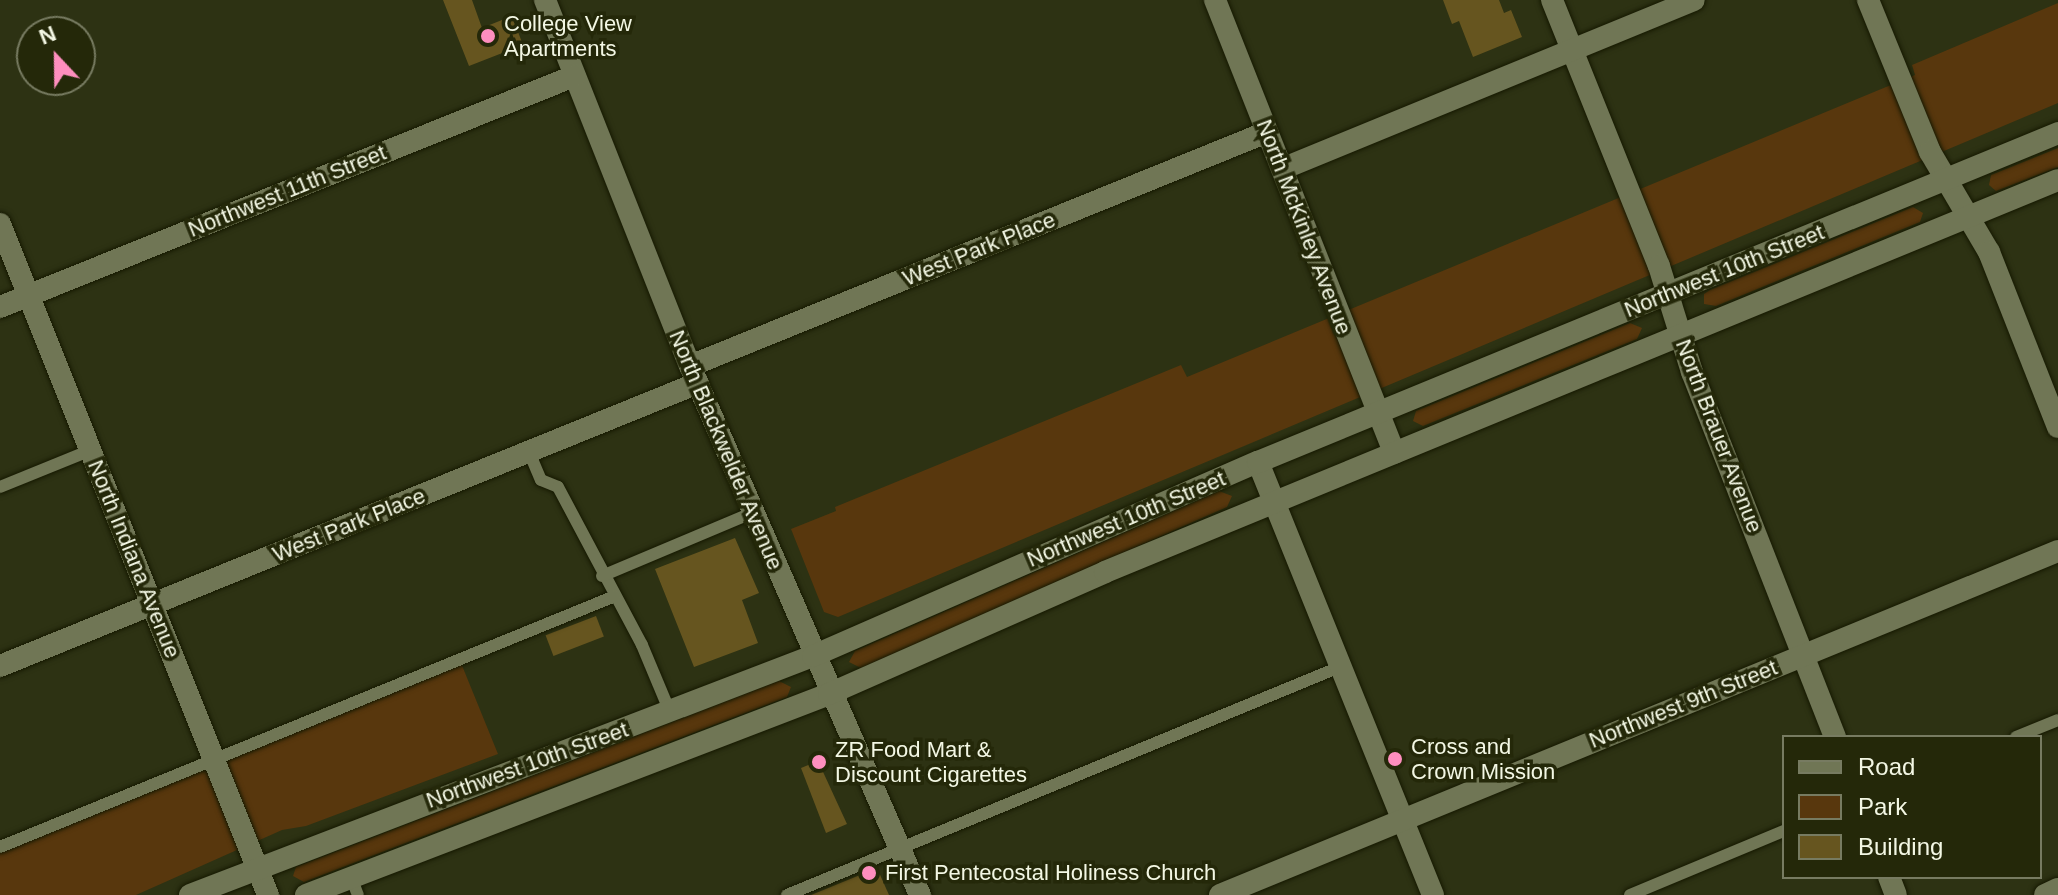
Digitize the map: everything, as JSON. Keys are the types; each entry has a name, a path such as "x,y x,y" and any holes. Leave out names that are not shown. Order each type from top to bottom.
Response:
{"street":[{"name":"North Blackwelder Avenue","path":"545,0 694,375 829,694 920,895"},
{"name":"North McKinley Avenue","path":"1215,0 1394,453"},
{"name":"North Brauer Avenue","path":"1552,0 1668,294 1834,735"},
{"path":"1282,169 1694,0"},
{"path":"1868,0 1930,152 1989,252 2058,427"},
{"name":"Northwest 11th Street","path":"0,307 574,76"},
{"name":"West Park Place","path":"0,666 529,452 694,375 1267,132"},
{"name":"Northwest 10th Street","path":"190,895 813,656 1258,462 2058,133"},
{"name":"Northwest 10th Street","path":"306,895 354,886 829,694 1274,502 2058,180"},
{"name":"North Indiana Avenue","path":"0,224 268,895"},
{"path":"1258,462 1433,895"},
{"name":"Northwest 9th Street","path":"1220,895 2058,551"},
{"path":"2045,895 2058,889"}],"lane":[{"path":"0,487 91,450"},
{"path":"529,452 541,480 558,487 615,596 670,712"},
{"path":"602,576 752,513"},
{"path":"0,847 615,596"},
{"path":"787,895 1342,666"},
{"path":"2021,735 2058,720"},
{"path":"1630,895 1782,832"}],"green space":[{"path":"2058,3 2058,103 838,617 824,612 791,529 836,511 835,507 1181,365 1187,377 1915,75 1912,65"},
{"path":"2058,148 2058,167 1996,191 1989,185 1991,175"},
{"path":"1913,207 1923,213 1920,222 1716,306 1704,304 1704,294 1710,290"},
{"path":"1630,323 1642,328 1637,339 1423,426 1413,421 1416,411"},
{"path":"1219,491 1232,496 1227,507 861,668 849,662 855,651"},
{"path":"461,663 498,754 306,826 282,830 136,895 0,895 0,851"},
{"path":"779,681 791,687 787,697 304,882 293,876 296,867"}],"building":[{"name":"College View Apartments","path":"443,0 472,0 482,28 512,16 523,45 469,66"},
{"path":"1443,0 1499,0 1504,13 1511,10 1522,37 1473,57 1459,21 1452,24"},
{"path":"735,538 759,593 742,600 758,643 694,667 655,569"},
{"path":"596,616 604,637 553,656 546,635"},
{"path":"818,761 847,824 826,833 801,768"},
{"name":"First Pentecostal Holiness Church","path":"877,868 889,895 811,895"}],"place":[{"name":"College View Apartments","path":"488,36"},
{"name":"Cross and Crown Mission","path":"1395,759"},
{"name":"ZR Food Mart & Discount Cigarettes","path":"819,762"},
{"name":"First Pentecostal Holiness Church","path":"869,873"}]}
